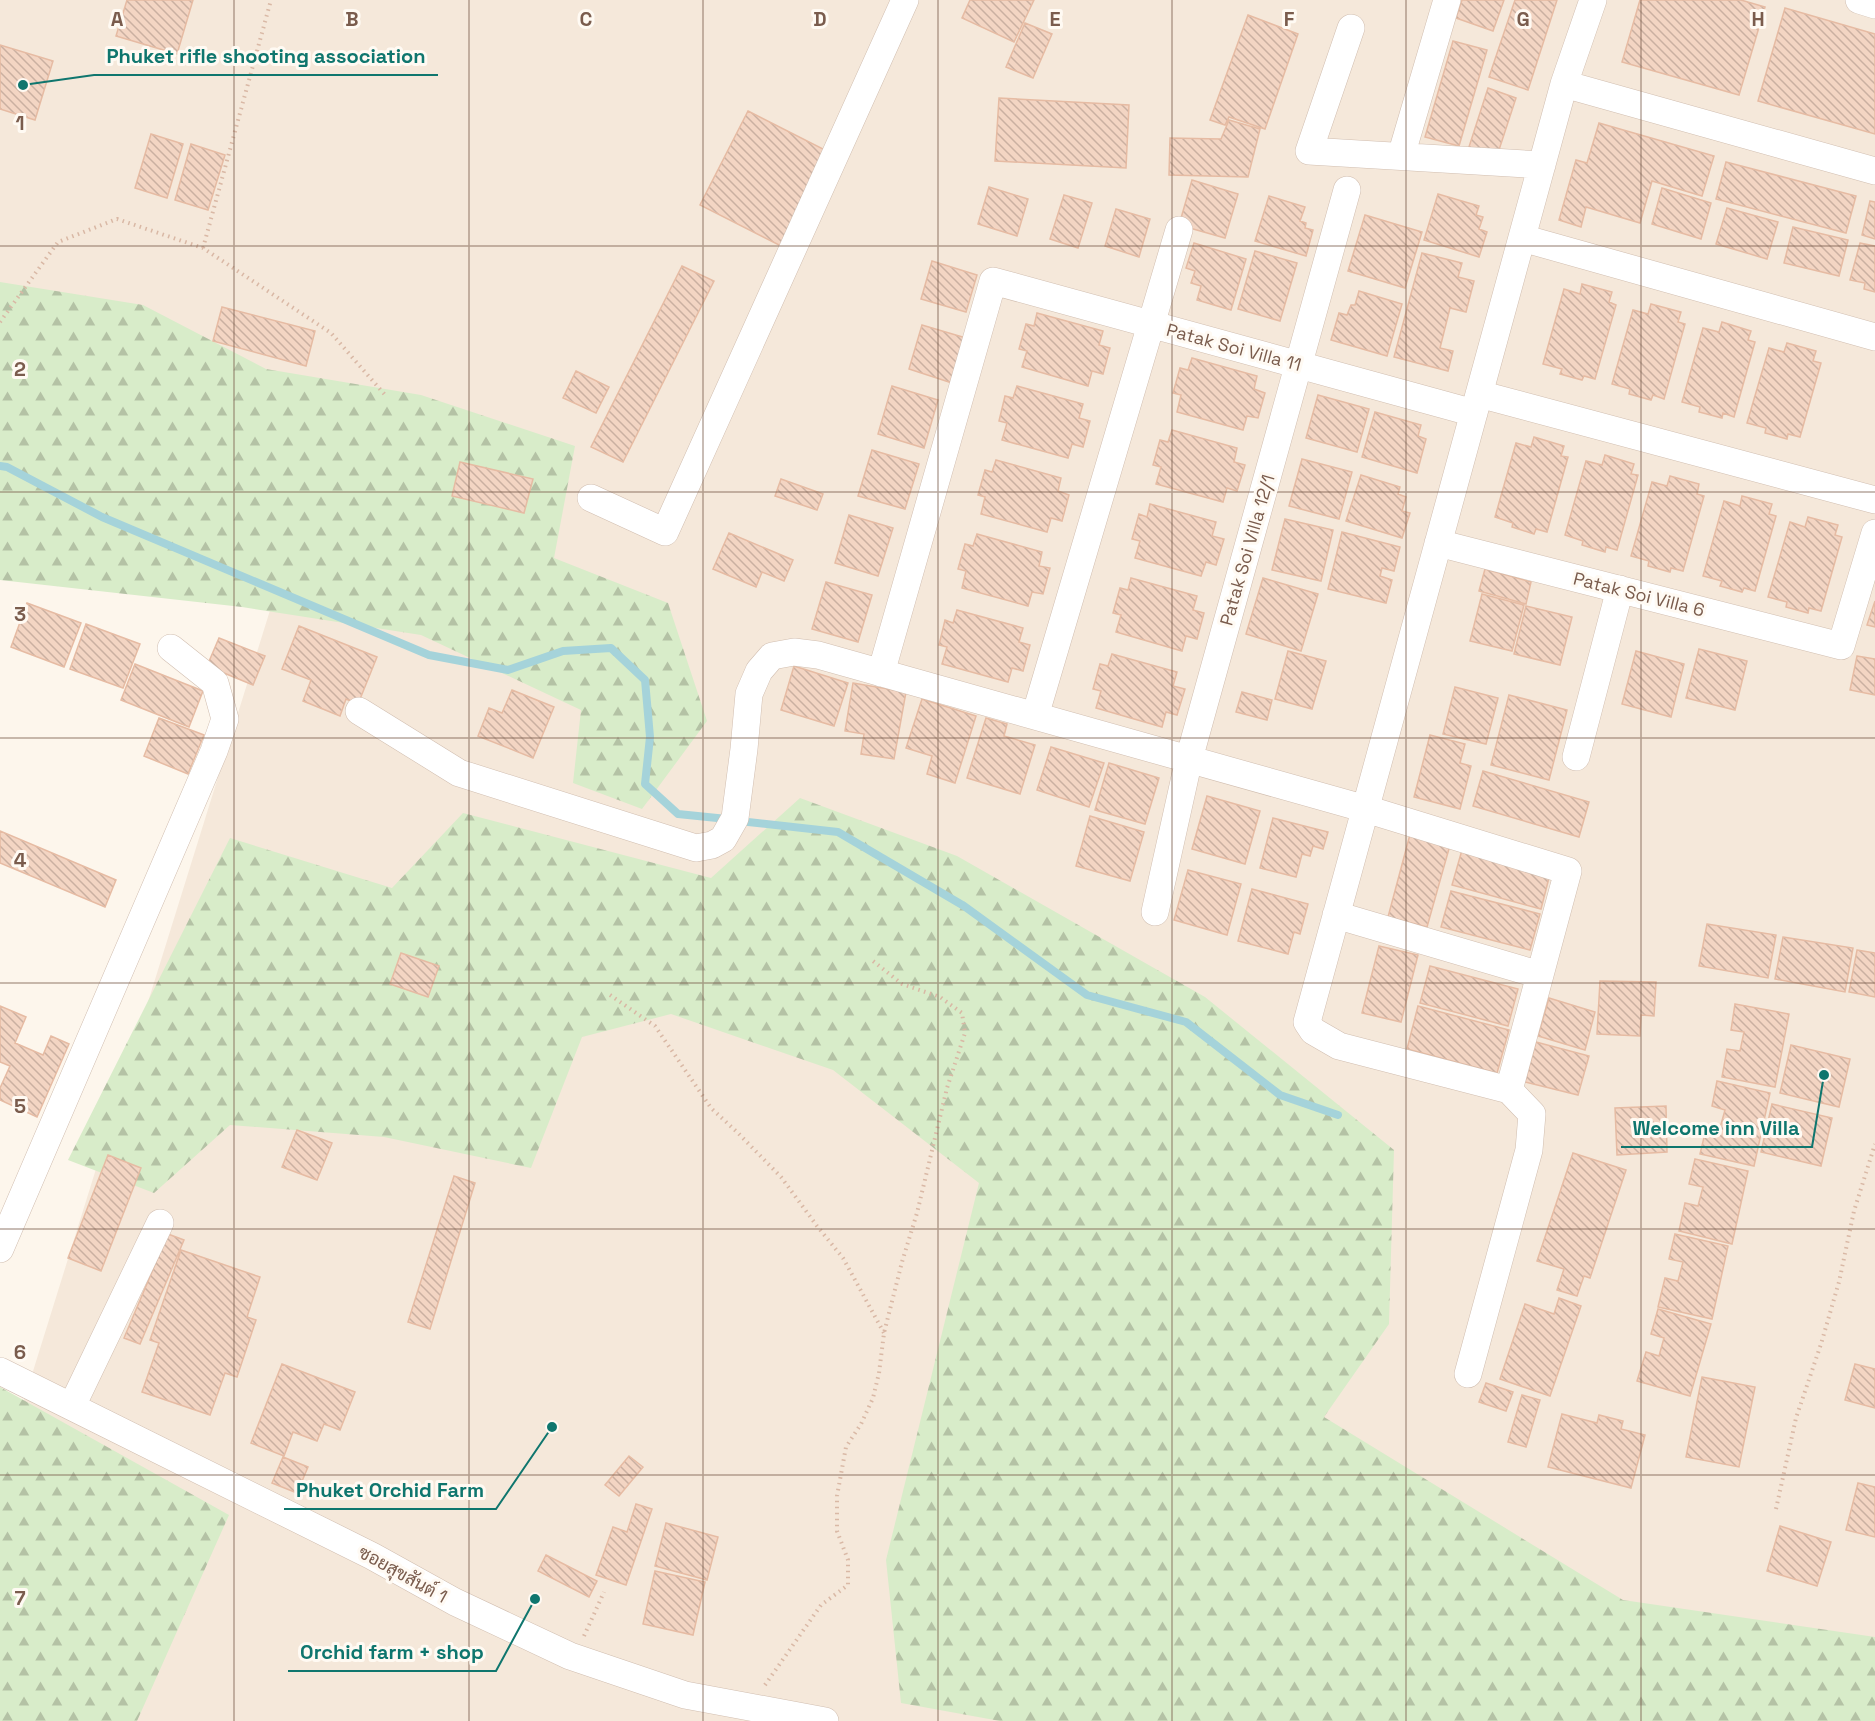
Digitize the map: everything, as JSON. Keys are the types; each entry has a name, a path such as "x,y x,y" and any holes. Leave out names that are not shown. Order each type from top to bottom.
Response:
{"street":[{"path":"591,498 665,532 905,0"},
{"path":"1401,156 1447,0"},
{"path":"1468,1374 1528,1149 1532,1114 1509,1090 1339,1046 1313,1030 1307,1022 1564,84 1593,0"},
{"path":"1859,0 1875,5"},
{"path":"1351,28 1309,151 1542,165"},
{"path":"1564,84 1875,171"},
{"name":"Patak Soi Villa 12/1","path":"1155,912 1189,759 1347,190"},
{"path":"1035,716 1179,230"},
{"path":"1522,238 1875,337"},
{"name":"Patak Soi Villa 11","path":"881,673 993,281 1299,365 1476,403 1875,500"},
{"name":"Patak Soi Villa 6","path":"1438,543 1841,646 1874,538"},
{"path":"1576,757 1620,589"},
{"path":"0,1249 214,751 225,719 215,683 171,648"},
{"path":"359,711 459,773 696,848 723,839 733,823 744,749 748,694 759,671 772,656 794,652 818,655 1366,809 1568,871 1509,1090"},
{"path":"1336,915 1540,975"},
{"path":"72,1406 160,1223"},
{"name":"ซอยสุขสันต์ 1","path":"0,1371 372,1556 455,1602 570,1656 747,1714 825,1721"}],"path":[{"path":"203,248 272,0"},
{"path":"0,322 58,242 117,219 203,248 331,333 386,396"},
{"path":"747,1714 821,1605 848,1585 848,1560 837,1531 837,1496 846,1447 861,1424 873,1398 884,1333 917,1213 947,1088 964,1033 962,1012 940,997 902,984 873,961"},
{"path":"610,995 655,1026 711,1108 781,1177 843,1258 884,1333"},
{"path":"1776,1509 1796,1418 1839,1282 1854,1211 1875,1144"},
{"path":"570,1656 586,1632 604,1592"}],"shaded area":[{"path":"0,0 1875,0 1875,1721 0,1721 15,1429 286,559 0,339"}],"green space":[{"path":"0,282 143,305 266,369 421,395 575,446 554,558 668,603 707,721 642,809 573,783 581,710 421,635 242,607 0,580"},
{"path":"800,798 957,856 1205,997 1394,1150 1389,1324 1324,1417 1623,1600 1875,1637 1875,1721 1000,1721 901,1703 886,1560 979,1183 833,1070 671,1014 582,1037 531,1168 384,1137 230,1125 154,1193 68,1160 230,838 392,888 463,813 711,878"},
{"path":"0,1387 229,1515 137,1721 0,1721"}],"building":[{"path":"127,0 193,0 177,54 116,36"},
{"path":"970,0 1034,0 1014,42 962,18"},
{"path":"1462,0 1504,0 1493,31 1456,18"},
{"path":"1515,0 1557,0 1528,90 1489,77"},
{"path":"1640,0 1741,0 1765,7 1739,95 1622,62"},
{"path":"1785,8 1875,34 1875,134 1758,101"},
{"path":"1248,15 1298,34 1265,129 1229,117 1225,125 1210,120"},
{"path":"1025,23 1052,34 1033,78 1006,67"},
{"path":"1453,41 1487,50 1459,146 1425,137"},
{"path":"0,45 53,61 35,120 0,109"},
{"path":"1488,88 1516,98 1496,159 1468,150"},
{"path":"999,98 1129,105 1126,168 995,161"},
{"path":"748,111 831,153 783,247 700,205"},
{"path":"1229,120 1260,129 1248,177 1169,175 1170,138 1221,139"},
{"path":"1599,123 1714,156 1702,196 1652,181 1640,223 1586,207 1581,227 1559,220 1576,160 1587,163"},
{"path":"151,134 183,144 167,198 135,188"},
{"path":"191,144 225,155 208,210 175,200"},
{"path":"1726,162 1856,196 1846,233 1716,199"},
{"path":"1192,180 1238,194 1225,238 1179,225"},
{"path":"989,187 1028,199 1017,236 978,224"},
{"path":"1662,188 1711,203 1701,239 1652,224"},
{"path":"1438,194 1479,206 1476,215 1483,217 1479,229 1487,232 1479,257 1424,240"},
{"path":"1064,195 1092,203 1078,248 1050,239"},
{"path":"1269,196 1305,207 1300,221 1306,223 1305,228 1313,230 1306,256 1255,241"},
{"path":"1870,201 1875,202 1875,239 1862,235"},
{"path":"1727,208 1778,222 1767,259 1716,244"},
{"path":"1116,209 1150,219 1139,257 1105,246"},
{"path":"1365,215 1422,232 1405,288 1348,271"},
{"path":"1793,227 1848,240 1839,276 1784,263"},
{"path":"1194,243 1246,259 1231,310 1197,300 1201,286 1191,283 1195,271 1186,268"},
{"path":"1860,243 1875,246 1875,292 1864,289 1865,283 1850,280"},
{"path":"1255,251 1297,263 1280,321 1238,309"},
{"path":"1422,253 1462,263 1458,277 1474,281 1466,312 1450,308 1440,348 1453,351 1448,371 1394,357"},
{"path":"932,261 977,275 966,312 921,299"},
{"path":"682,266 714,281 623,462 591,447"},
{"path":"1582,284 1612,292 1609,302 1616,305 1595,379 1584,376 1582,380 1560,374 1562,369 1543,364 1564,289 1580,294"},
{"path":"1359,291 1402,304 1387,356 1331,340 1339,313 1347,315 1351,305 1355,305"},
{"path":"1651,304 1681,312 1678,322 1685,324 1664,399 1653,395 1651,400 1629,394 1630,389 1612,384 1633,310 1648,314"},
{"path":"222,307 315,331 306,366 213,341"},
{"path":"1037,313 1103,331 1099,345 1110,348 1103,374 1092,371 1088,386 1022,367 1027,351 1019,349 1026,324 1034,326"},
{"path":"1722,322 1751,331 1748,340 1755,342 1734,417 1723,413 1722,418 1699,412 1700,407 1682,402 1703,328 1719,332"},
{"path":"922,325 966,338 952,383 909,369"},
{"path":"1787,343 1816,351 1813,361 1821,363 1800,437 1788,434 1787,439 1765,433 1766,428 1747,423 1769,348 1784,352"},
{"path":"1192,358 1257,376 1254,389 1265,393 1258,418 1247,416 1243,430 1177,412 1181,395 1173,393 1180,368 1188,370"},
{"path":"576,371 609,387 596,413 563,398"},
{"path":"892,386 938,400 924,448 878,434"},
{"path":"1017,386 1083,404 1079,418 1090,421 1083,447 1072,444 1068,458 1002,440 1007,423 999,421 1005,396 1013,398"},
{"path":"1318,395 1369,409 1357,452 1306,438"},
{"path":"1375,412 1421,425 1418,436 1426,439 1417,473 1362,457"},
{"path":"1172,430 1237,448 1234,462 1245,465 1237,491 1227,488 1223,502 1156,484 1161,467 1153,465 1160,440 1168,442"},
{"path":"1534,437 1564,446 1561,456 1568,457 1547,532 1536,529 1534,534 1512,527 1513,523 1495,517 1516,443 1531,447"},
{"path":"872,450 919,464 905,509 858,496"},
{"path":"1605,455 1634,464 1631,474 1638,475 1617,550 1606,547 1605,552 1582,545 1583,541 1565,535 1586,461 1602,465"},
{"path":"1302,459 1352,472 1339,519 1289,506"},
{"path":"996,460 1061,478 1058,491 1069,495 1062,521 1051,518 1047,532 981,514 985,497 978,495 985,470 992,472"},
{"path":"460,462 533,479 524,513 452,496"},
{"path":"1361,475 1400,487 1398,494 1406,497 1402,511 1410,513 1402,538 1346,521"},
{"path":"1670,476 1699,484 1697,494 1704,496 1683,571 1671,568 1670,572 1648,566 1649,561 1631,556 1652,482 1667,486"},
{"path":"781,479 823,494 817,510 775,496"},
{"path":"1742,496 1772,504 1769,514 1776,516 1755,591 1744,588 1742,592 1720,586 1722,581 1703,576 1724,501 1740,506"},
{"path":"1150,504 1216,522 1212,536 1224,539 1216,565 1206,562 1201,576 1135,558 1140,541 1132,539 1139,514 1147,517"},
{"path":"849,515 893,528 878,576 835,563"},
{"path":"1808,517 1838,525 1835,535 1842,537 1821,611 1809,608 1808,613 1786,607 1787,602 1768,597 1790,522 1805,527"},
{"path":"1285,519 1333,530 1321,581 1272,570"},
{"path":"1342,532 1400,547 1394,571 1382,568 1380,576 1392,580 1386,603 1328,589"},
{"path":"729,533 793,560 784,581 762,572 756,587 713,569"},
{"path":"977,534 1042,552 1039,566 1050,568 1043,594 1032,592 1028,606 962,588 966,571 958,569 965,544 973,546"},
{"path":"1485,569 1531,582 1526,604 1479,591"},
{"path":"1131,578 1197,596 1193,610 1204,613 1197,639 1186,636 1182,651 1116,632 1121,615 1113,613 1120,588 1128,590"},
{"path":"1263,578 1318,594 1301,651 1246,634"},
{"path":"826,582 872,595 858,642 812,629"},
{"path":"1482,594 1524,605 1512,651 1470,641"},
{"path":"1875,601 1875,627 1867,625"},
{"path":"27,603 81,623 64,667 11,647"},
{"path":"1526,606 1572,617 1560,665 1514,654"},
{"path":"957,610 1023,628 1019,642 1030,645 1023,671 1012,668 1008,682 942,664 947,647 939,645 945,620 953,623"},
{"path":"86,624 140,644 123,688 70,669"},
{"path":"299,626 377,657 358,704 346,699 340,716 303,701 311,680 282,669"},
{"path":"219,638 265,656 253,685 207,666"},
{"path":"1699,649 1747,661 1735,710 1686,698"},
{"path":"1288,651 1326,661 1312,709 1275,699"},
{"path":"1636,651 1684,664 1671,717 1622,704"},
{"path":"1112,654 1177,672 1173,686 1185,689 1177,715 1166,712 1162,727 1096,708 1101,691 1093,689 1100,664 1108,666"},
{"path":"1857,656 1875,659 1875,695 1850,690"},
{"path":"135,664 203,691 189,727 121,700"},
{"path":"794,666 848,683 834,726 781,710"},
{"path":"853,683 906,692 894,759 861,754 864,734 845,731"},
{"path":"1455,687 1498,698 1486,744 1443,734"},
{"path":"512,690 554,707 533,758 478,736 489,708 502,713"},
{"path":"1242,692 1272,700 1267,720 1236,712"},
{"path":"1509,695 1567,710 1549,780 1491,765"},
{"path":"922,699 976,716 955,783 927,774 932,756 906,748"},
{"path":"159,718 204,735 188,774 144,756"},
{"path":"986,718 1007,724 1004,736 1035,745 1020,794 967,778"},
{"path":"1430,735 1465,744 1460,763 1471,766 1460,809 1414,797"},
{"path":"1051,747 1104,763 1089,807 1037,790"},
{"path":"1109,763 1159,778 1145,824 1095,810"},
{"path":"1483,771 1589,802 1579,837 1473,806"},
{"path":"1207,796 1260,811 1245,864 1192,849"},
{"path":"1090,816 1144,832 1130,881 1076,866"},
{"path":"1273,818 1328,832 1323,849 1313,846 1310,856 1302,854 1296,877 1260,868"},
{"path":"1412,827 1452,838 1427,927 1388,917"},
{"path":"0,831 116,880 105,907 0,863"},
{"path":"1462,850 1550,874 1541,909 1452,885"},
{"path":"1188,870 1241,884 1227,935 1174,920"},
{"path":"1252,889 1308,904 1300,934 1294,932 1288,954 1238,941"},
{"path":"1451,891 1540,914 1530,950 1441,927"},
{"path":"1707,924 1776,935 1768,978 1699,966"},
{"path":"1783,937 1853,948 1845,992 1775,979"},
{"path":"1379,946 1418,955 1401,1022 1362,1013"},
{"path":"1857,950 1875,953 1875,997 1849,992"},
{"path":"401,953 439,966 428,997 390,984"},
{"path":"1430,966 1518,989 1508,1026 1420,1003"},
{"path":"1600,981 1656,982 1654,1016 1641,1015 1640,1036 1597,1034"},
{"path":"1549,998 1595,1012 1585,1050 1538,1036"},
{"path":"1735,1004 1789,1014 1775,1087 1722,1077 1727,1049 1740,1051 1744,1032 1731,1030"},
{"path":"0,1006 26,1017 15,1043 43,1055 51,1036 69,1044 37,1117 0,1100 0,1088 10,1066 0,1062"},
{"path":"1418,1006 1509,1030 1497,1073 1407,1049"},
{"path":"1536,1042 1589,1056 1578,1095 1525,1082"},
{"path":"1791,1045 1850,1059 1839,1107 1780,1093"},
{"path":"1717,1081 1770,1093 1754,1166 1700,1154 1707,1125 1720,1128 1725,1110 1712,1106"},
{"path":"1772,1104 1832,1118 1821,1166 1761,1152"},
{"path":"1666,1106 1667,1152 1617,1155 1615,1108"},
{"path":"297,1130 332,1143 317,1180 282,1167"},
{"path":"1573,1153 1626,1170 1590,1278 1584,1276 1577,1296 1557,1290 1564,1269 1537,1261"},
{"path":"108,1155 141,1168 101,1271 68,1258"},
{"path":"1695,1159 1748,1171 1732,1244 1679,1231 1685,1203 1698,1206 1703,1187 1689,1184"},
{"path":"454,1176 475,1183 430,1329 408,1322"},
{"path":"168,1234 184,1240 140,1344 124,1338"},
{"path":"1675,1234 1728,1246 1712,1319 1658,1307 1665,1278 1678,1281 1683,1262 1669,1259"},
{"path":"181,1250 260,1277 247,1317 256,1320 237,1377 225,1373 210,1415 142,1392 159,1343 150,1340"},
{"path":"1559,1298 1581,1306 1550,1396 1500,1379 1525,1304 1554,1314"},
{"path":"1658,1309 1711,1324 1690,1396 1637,1381 1646,1352 1659,1356 1664,1338 1651,1334"},
{"path":"282,1364 355,1392 340,1430 324,1424 317,1441 293,1432 284,1456 251,1443"},
{"path":"1855,1364 1875,1369 1875,1408 1845,1400"},
{"path":"1702,1377 1755,1387 1739,1467 1686,1457"},
{"path":"1486,1383 1513,1392 1506,1411 1479,1402"},
{"path":"1522,1395 1540,1400 1526,1447 1508,1442"},
{"path":"1562,1414 1597,1423 1599,1415 1623,1421 1621,1429 1645,1435 1631,1488 1548,1467"},
{"path":"629,1456 643,1467 619,1496 605,1485"},
{"path":"283,1457 308,1467 297,1493 272,1483"},
{"path":"1858,1483 1875,1487 1875,1537 1846,1530"},
{"path":"636,1504 652,1509 626,1585 596,1575 613,1527 627,1532"},
{"path":"666,1523 718,1537 707,1580 655,1566"},
{"path":"1780,1526 1831,1542 1817,1586 1767,1571"},
{"path":"546,1555 597,1581 589,1597 538,1571"},
{"path":"655,1571 705,1582 693,1635 643,1624"}],"waterway":[{"path":"0,466 7,467 102,517 429,655 508,670 563,651 611,648 645,680 650,737 645,784 678,814 727,819"},
{"path":"739,821 838,832 964,906 1087,995 1186,1022 1280,1095 1338,1115"}],"place":[{"name":"Phuket rifle shooting association","path":"23,85"},
{"name":"Welcome inn Villa","path":"1824,1075"},
{"name":"Phuket Orchid Farm","path":"552,1427"},
{"name":"Orchid farm + shop","path":"535,1599"}]}
